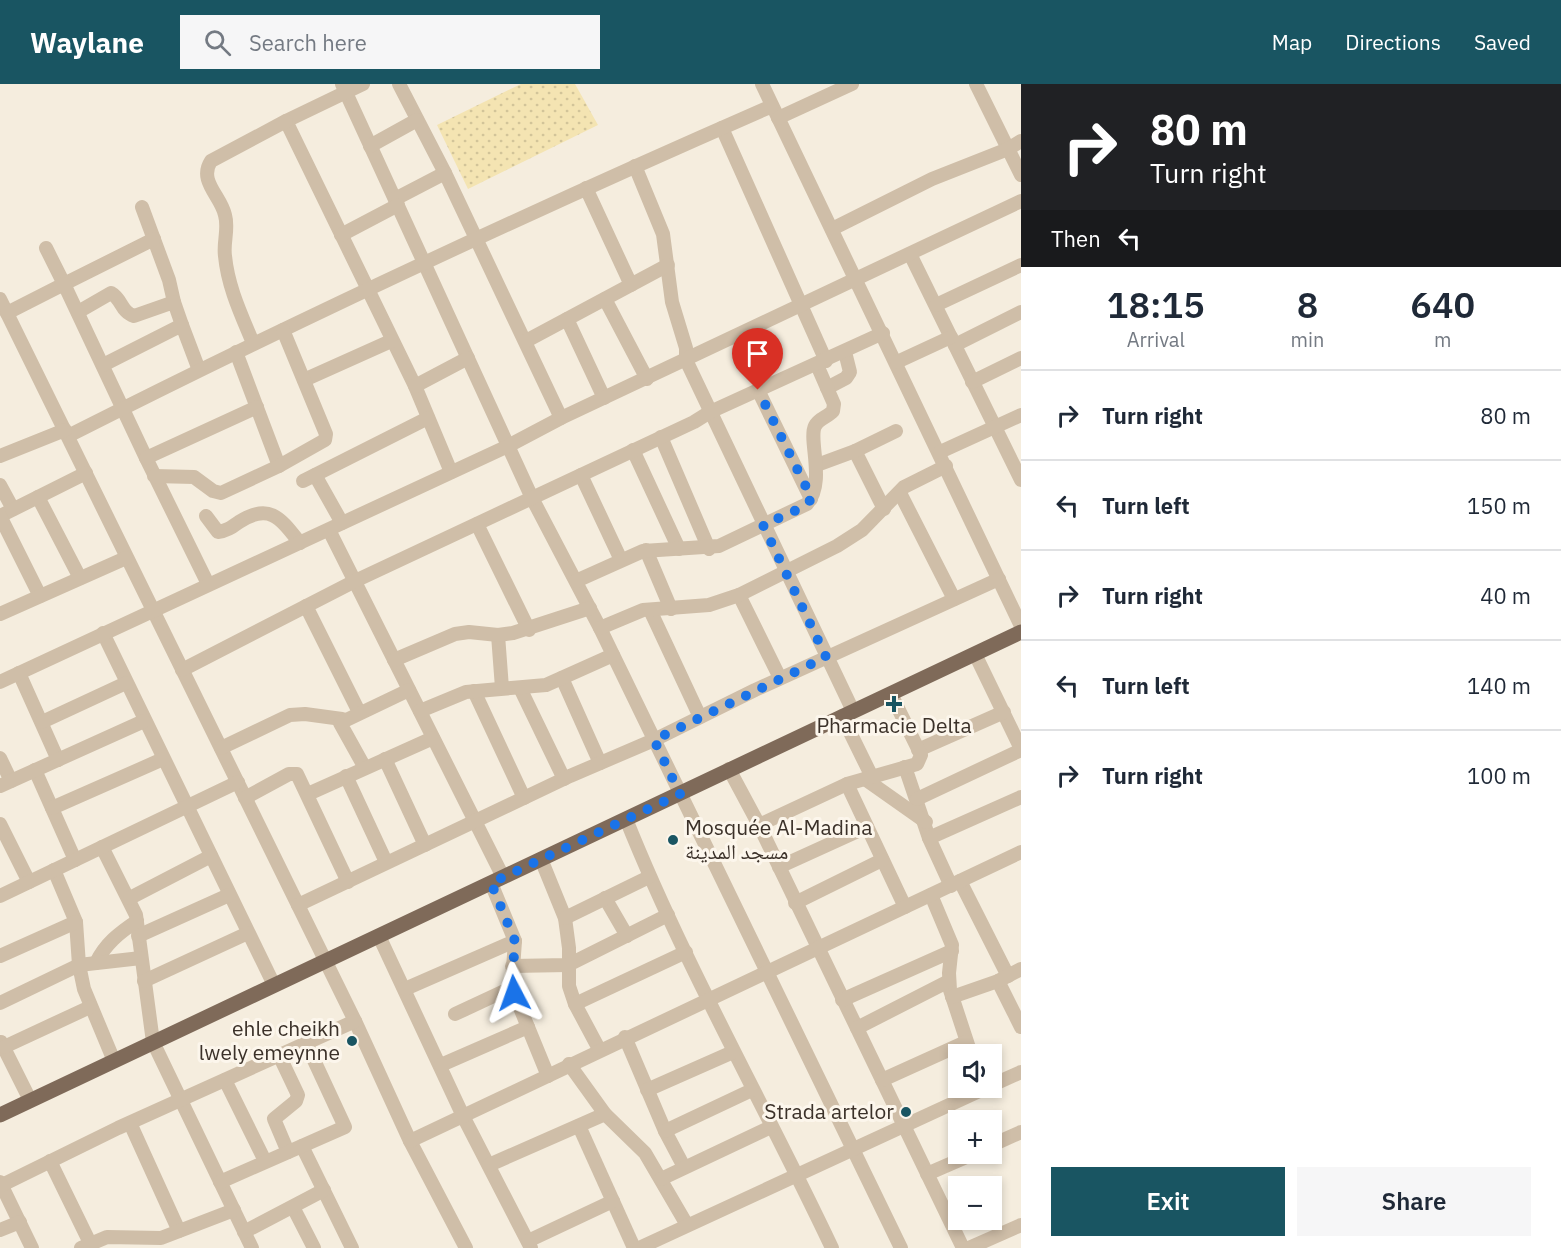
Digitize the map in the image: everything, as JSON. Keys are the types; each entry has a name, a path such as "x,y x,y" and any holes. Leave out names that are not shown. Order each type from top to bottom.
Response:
{"main road":[{"path":"0,1115 1021,632"}],"street":[{"path":"253,343 229,286 224,247 228,225 224,211 208,182 207,166 211,160 344,88 363,84"},
{"path":"399,84 446,173 498,289 526,341 561,418"},
{"path":"762,84 897,362 1021,626"},
{"path":"976,84 1021,175"},
{"path":"0,456 67,433 123,408 253,343 586,188 722,128 850,85"},
{"path":"344,88 532,498 600,628 851,1150 901,1248"},
{"path":"370,146 417,120"},
{"path":"286,121 415,386 451,472"},
{"path":"576,581 646,550 709,549 799,509 812,499 817,465 813,434 815,426 833,411 834,404 802,304 722,128"},
{"path":"832,229 932,179 1008,149 1021,141"},
{"path":"635,166 663,234 672,302 686,348 686,360 826,657 869,778 926,822"},
{"path":"341,235 446,173"},
{"path":"586,188 631,285"},
{"path":"0,682 508,446 561,418 1021,201"},
{"path":"142,207 199,370"},
{"path":"7,313 154,239"},
{"path":"46,248 208,584"},
{"path":"910,254 1021,479"},
{"path":"526,341 668,265"},
{"path":"936,305 1021,265"},
{"path":"78,312 111,293 115,295 124,312 134,316 174,302"},
{"path":"0,298 355,1021 410,1141 466,1248"},
{"path":"605,299 646,379"},
{"path":"897,362 1021,312"},
{"path":"567,319 604,398"},
{"path":"103,365 182,325"},
{"path":"154,476 195,477 213,491 221,493 279,466 325,440 326,434 283,330"},
{"path":"182,670 355,581 710,412 883,333"},
{"path":"304,380 391,340"},
{"path":"236,352 279,466"},
{"path":"827,388 846,378 850,372 845,352"},
{"path":"415,386 468,358"},
{"path":"972,382 1021,358"},
{"path":"758,390 812,499"},
{"path":"146,458 257,407"},
{"path":"940,452 1021,414"},
{"path":"342,523 309,478 428,418"},
{"path":"817,465 855,451 896,430"},
{"path":"661,437 709,549"},
{"path":"633,450 679,549"},
{"path":"855,451 884,509"},
{"path":"600,628 650,609 709,605 739,596 786,573 853,535 910,484 946,466"},
{"path":"40,596 0,516 86,473"},
{"path":"581,475 621,560"},
{"path":"0,485 13,509"},
{"path":"900,493 954,599"},
{"path":"38,497 80,578"},
{"path":"206,516 218,532 225,531 250,515 264,513 279,517 300,543"},
{"path":"477,524 529,630"},
{"path":"329,530 475,820 497,880 515,941 512,966 513,987 548,1076"},
{"path":"646,550 671,609"},
{"path":"0,613 126,558"},
{"path":"298,905 475,820 654,740 780,678 999,579"},
{"path":"739,596 780,678"},
{"path":"306,606 359,712"},
{"path":"394,660 455,634 469,632 498,635 529,630 590,608"},
{"path":"650,609 700,717"},
{"path":"103,633 274,985"},
{"path":"498,635 502,688"},
{"path":"918,799 1021,750 1015,723 1004,712 975,654"},
{"path":"420,711 458,694 546,685 613,655"},
{"path":"19,673 58,760"},
{"path":"562,678 600,763"},
{"path":"42,722 126,682"},
{"path":"520,688 564,779"},
{"path":"221,748 290,715 305,714 342,719 409,690"},
{"path":"474,691 524,798"},
{"path":"759,825 847,784 916,764 920,760 918,750 891,694"},
{"path":"918,750 1004,712"},
{"path":"342,719 340,726 365,768"},
{"path":"0,758 6,784 144,721"},
{"path":"308,794 433,738"},
{"path":"52,808 163,759"},
{"path":"385,759 425,844"},
{"path":"905,768 918,799 930,838 956,883 1003,978 1021,1027"},
{"path":"729,769 759,825 963,1248"},
{"path":"35,770 75,860"},
{"path":"245,798 294,773 300,778 308,794 348,882"},
{"path":"345,776 386,862"},
{"path":"0,896 238,782"},
{"path":"847,784 905,907"},
{"path":"930,838 1021,797"},
{"path":"626,819 649,877 706,999 798,1175 832,1248"},
{"path":"779,867 867,827"},
{"path":"1,830 29,882"},
{"path":"102,847 130,898 136,921 153,1042 252,1248"},
{"path":"410,1141 625,1037 1021,852"},
{"path":"130,898 211,856"},
{"path":"541,859 565,918 569,986 575,1004 599,1050"},
{"path":"795,903 882,860"},
{"path":"54,870 76,922 79,965 90,1007 114,1061"},
{"path":"565,918 649,877"},
{"path":"138,936 229,895"},
{"path":"931,895 952,951 949,981 968,1044"},
{"path":"605,898 627,936"},
{"path":"512,966 568,965 668,915"},
{"path":"96,963 102,950 136,921"},
{"path":"0,956 76,922"},
{"path":"144,981 248,933"},
{"path":"379,936 464,1116 529,1245 613,1201"},
{"path":"405,989 515,941"},
{"path":"842,1000 952,951"},
{"path":"575,1004 686,952"},
{"path":"0,1004 79,965 141,958"},
{"path":"952,997 1021,969"},
{"path":"857,1028 949,981"},
{"path":"455,1014 513,987"},
{"path":"30,1100 2,1043 90,1007"},
{"path":"32,1248 1,1184 180,1099 355,1021"},
{"path":"441,1065 528,1027"},
{"path":"625,1037 665,1131 684,1167"},
{"path":"220,1182 345,1126 306,1043"},
{"path":"647,1090 734,1053"},
{"path":"279,1055 298,1095 296,1101 274,1119 288,1152"},
{"path":"882,1080 948,1056"},
{"path":"569,1064 605,1114 645,1153 687,1225"},
{"path":"1002,1082 1019,1077"},
{"path":"225,1080 266,1161"},
{"path":"665,1131 752,1090"},
{"path":"639,1248 666,1242 687,1225 962,1098"},
{"path":"489,1165 605,1114"},
{"path":"130,1123 179,1232"},
{"path":"579,1126 634,1248"},
{"path":"660,1179 771,1127"},
{"path":"1002,1141 1021,1132"},
{"path":"302,1146 352,1248"},
{"path":"50,1161 86,1246 107,1237 148,1243 234,1210"},
{"path":"927,1174 950,1164"},
{"path":"244,1232 324,1190"},
{"path":"293,1207 314,1248"},
{"path":"0,1230 20,1222"},
{"path":"969,1248 1021,1225"}],"sand":[{"path":"521,84 575,84 598,125 468,189 437,125"}],"place":[{"name":"Pharmacie Delta","path":"894,704"},
{"name":"Mosquée Al-Madina مسجد المدينة","path":"673,840"},
{"name":"ehle cheikh lwely emeynne","path":"352,1041"},
{"name":"Strada artelor","path":"906,1112"}],"route":[{"path":"514,993 512,957 515,941 491,883 680,794 654,740 826,657 763,525 799,509 812,499 758,390"}]}
